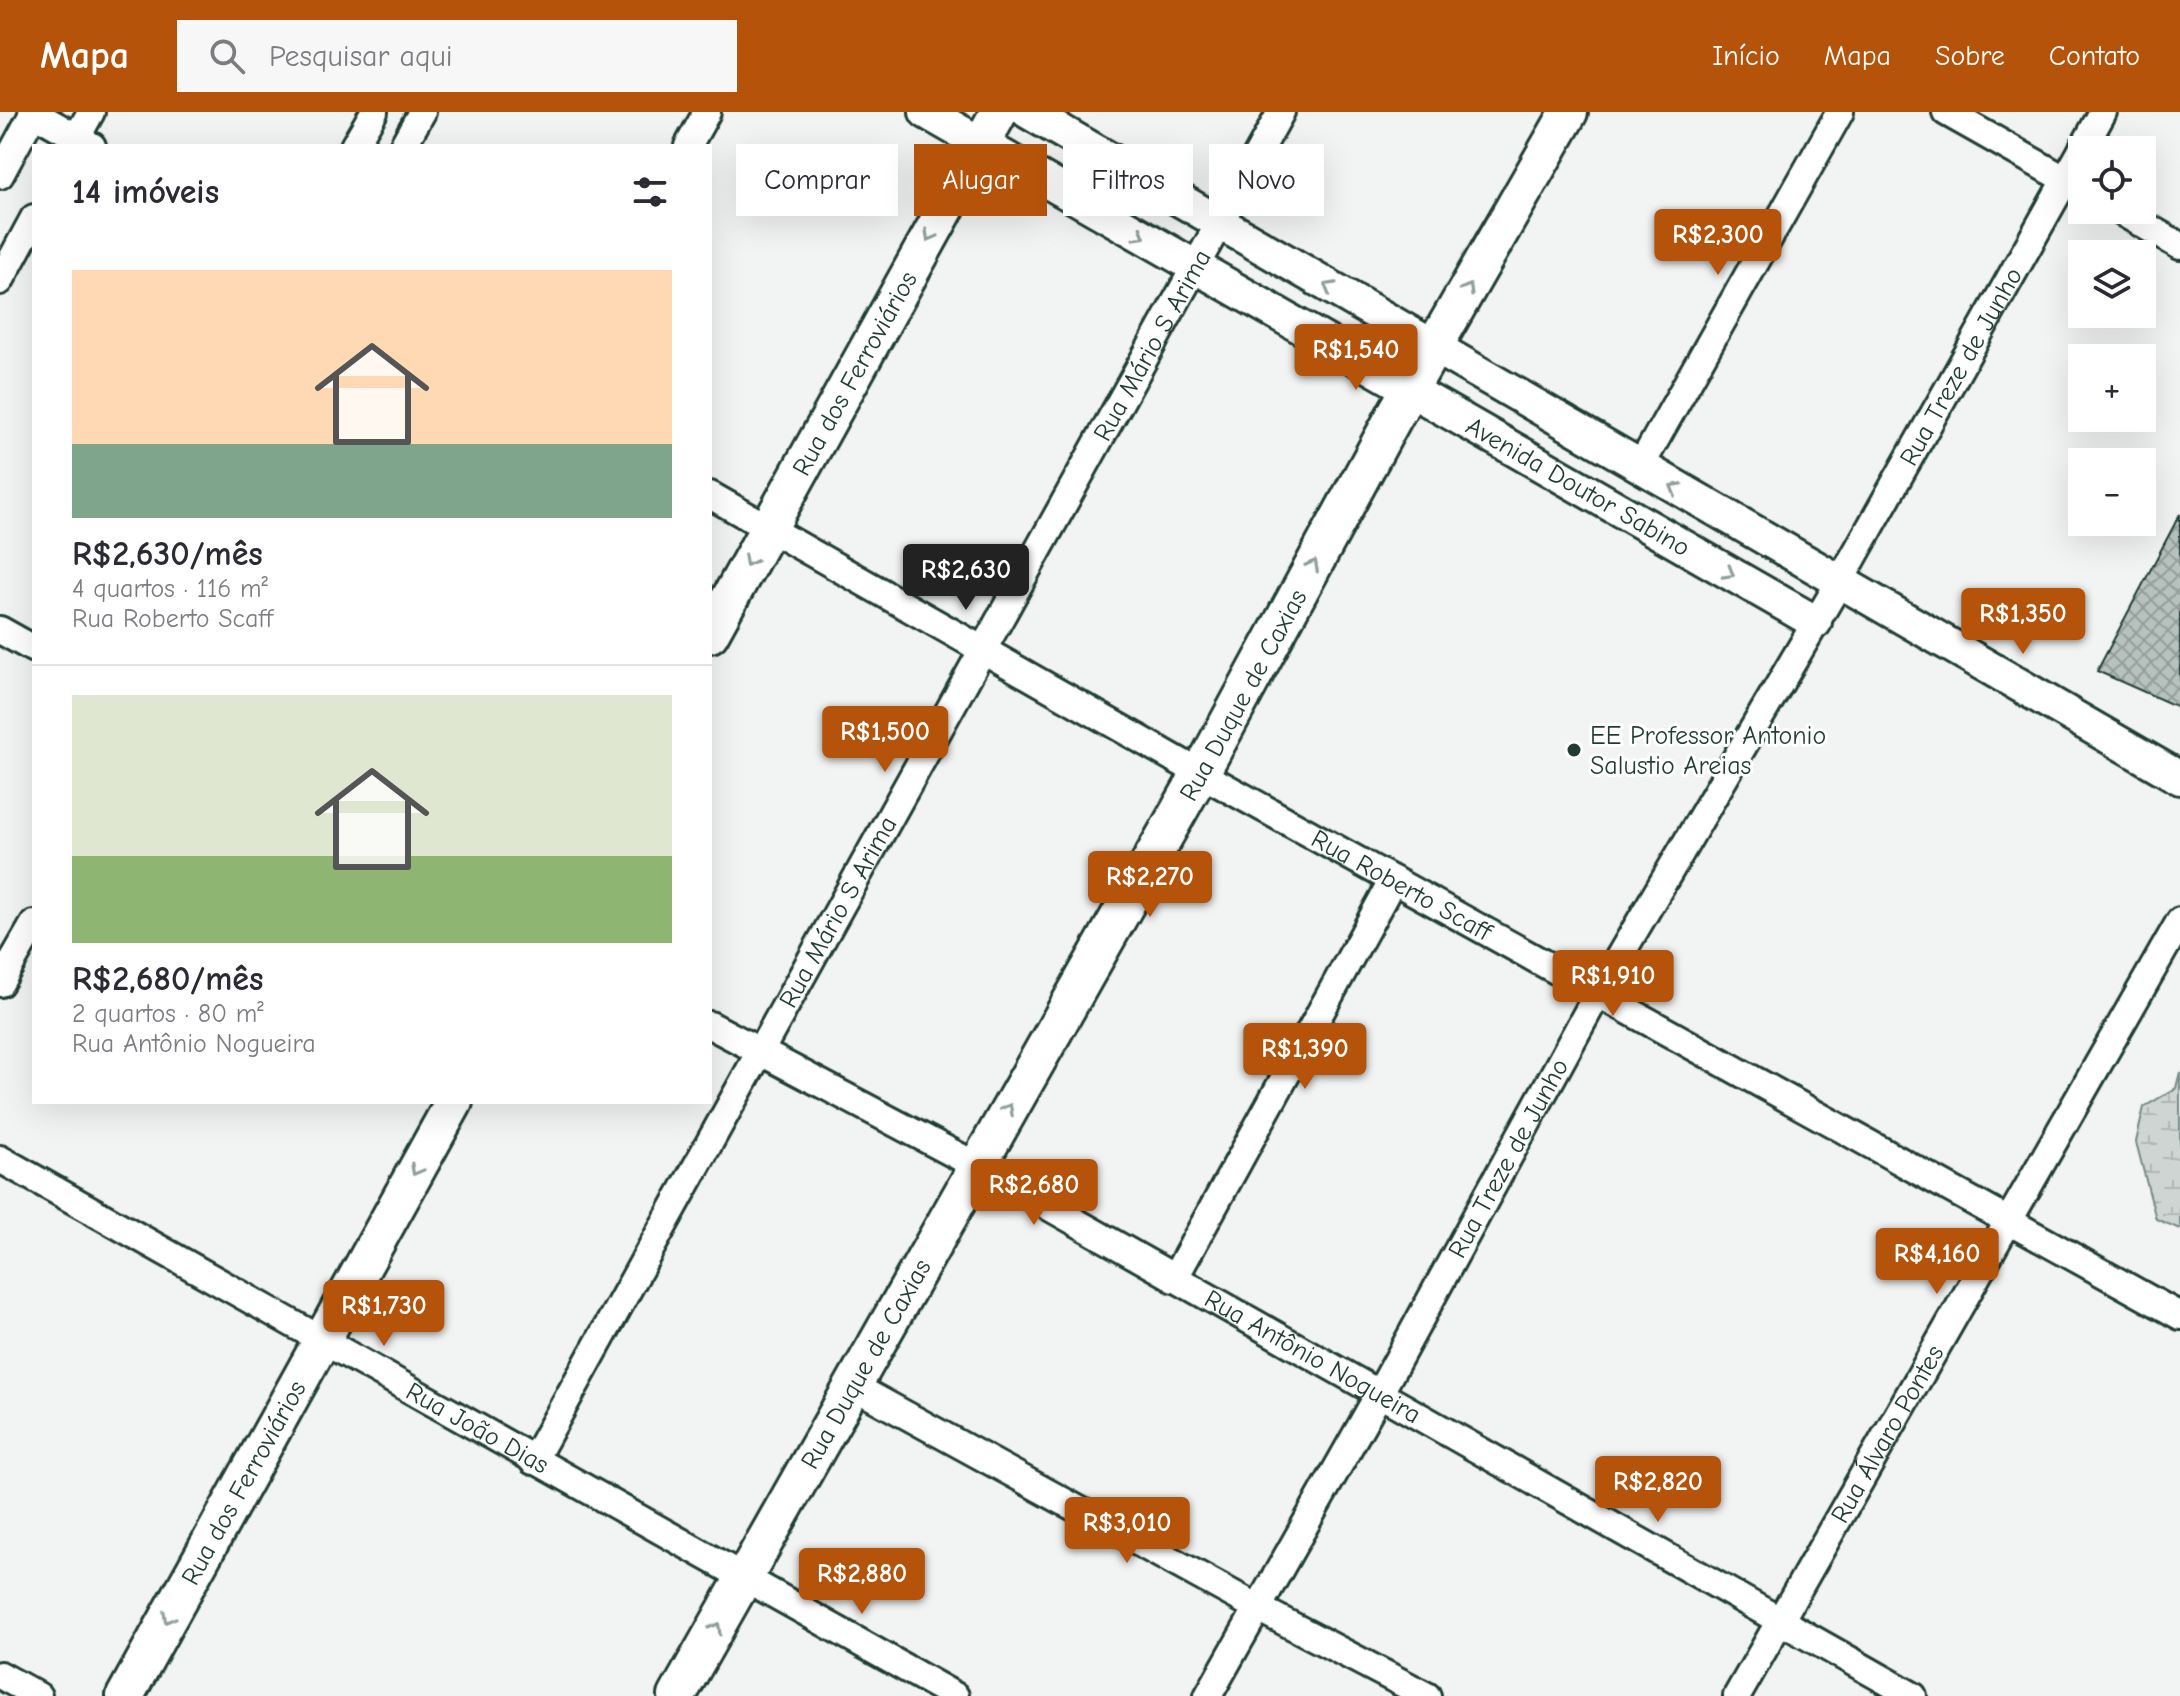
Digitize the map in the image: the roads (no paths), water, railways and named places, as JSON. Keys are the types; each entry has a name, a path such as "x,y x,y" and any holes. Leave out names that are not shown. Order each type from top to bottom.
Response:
{"main road":[{"name":"Rua dos Ferroviários","path":"981,144 999,112"},
{"name":"Rua Duque de Caxias","path":"677,1696 1569,112"},
{"name":"Rua dos Ferroviários","path":"712,630 941,216"},
{"name":"Rua dos Ferroviários","path":"125,1696 453,1104"}],"street":[{"path":"0,175 33,112 80,143 91,112"},
{"path":"355,144 374,112"},
{"path":"404,144 422,112"},
{"path":"689,144 707,112"},
{"name":"Avenida Doutor Sabino","path":"926,112 981,144"},
{"name":"Avenida Doutor Sabino","path":"1028,112 2180,778"},
{"name":"Rua Mário S Arima","path":"533,1461 1281,112"},
{"path":"1640,467 1840,112"},
{"path":"1946,112 2068,181"},
{"name":"Rua Treze de Junho","path":"2090,136 2103,112"},
{"name":"Avenida Doutor Sabino","path":"1047,182 1815,622"},
{"name":"Rua Treze de Junho","path":"1208,1696 1378,1396 1598,993 2068,194"},
{"path":"0,281 32,222"},
{"path":"2142,224 2180,246"},
{"name":"Rua Roberto Scaff","path":"712,496 1198,772 2180,1316"},
{"path":"0,630 32,648"},
{"path":"1174,1279 1393,880"},
{"name":"Rua Álvaro Pontes","path":"1737,1696 2180,921"},
{"path":"0,983 32,927"},
{"name":"Rua Antônio Nogueira","path":"712,1026 977,1166 1378,1396 1913,1696"},
{"name":"Rua João Dias","path":"0,1159 947,1694"},
{"path":"853,1386 1258,1608 1427,1696"},
{"path":"0,1675 38,1696"}],"place":[{"name":"EE Professor Antonio Salustio Areias","path":"1574,750"}]}
